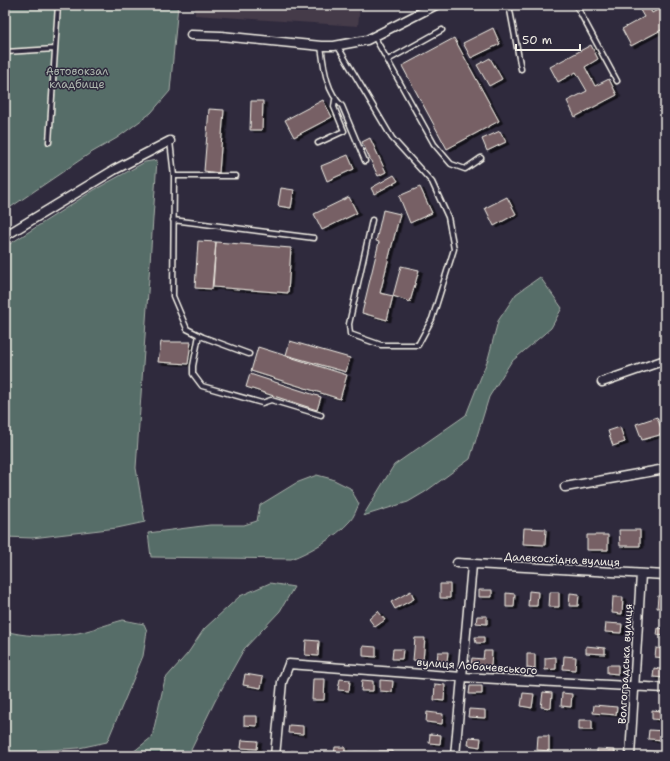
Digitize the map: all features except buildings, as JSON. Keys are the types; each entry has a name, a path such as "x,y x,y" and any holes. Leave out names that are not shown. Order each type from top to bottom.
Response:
{"street":[{"path":"191,35 221,36 334,46 366,40 436,5"},
{"path":"5,236 114,170 170,141"},
{"path":"602,382 665,360"},
{"path":"565,487 665,469"},
{"name":"Далекосхідна вулиця","path":"457,563 665,575"},
{"path":"455,756 472,565"},
{"name":"Волгоградська вулиця","path":"630,756 641,574"},
{"name":"вулиця Лобачевського","path":"275,756 282,682 288,664 462,677 665,688"}],"lane":[{"path":"49,142 58,5"},
{"path":"509,5 521,69"},
{"path":"576,5 617,81"},
{"path":"388,60 442,30"},
{"path":"374,36 434,144 452,164 465,169 481,158"},
{"path":"337,45 392,138 432,182 448,217 454,249 432,319 418,345 381,345 350,334 349,324 372,220"},
{"path":"321,46 325,76 335,100 342,106 365,161"},
{"path":"5,52 55,49"},
{"path":"318,143 344,131 334,107 335,100"},
{"path":"170,141 174,176 173,296 187,329 249,354"},
{"path":"174,176 236,176"},
{"path":"173,220 314,238"},
{"path":"199,335 193,366 193,374 202,386 262,403 271,400 321,415"}],"shaded area":[{"path":"195,5 360,5 358,26 195,15"}],"green space":[{"name":"Автовокзал кладбище","path":"5,5 178,5 170,91 151,113 117,138 89,154 5,211"},
{"path":"157,160 136,468 145,522 117,528 32,538 5,537 5,247 94,190 145,162"},
{"path":"540,277 562,308 551,328 511,362 489,397 470,459 425,492 408,502 363,516 394,465 466,415 488,359 498,321 516,294"},
{"path":"317,475 332,479 350,488 359,504 353,518 338,533 306,552 291,559 151,557 148,533 210,525 244,525 257,521 260,505 296,483"},
{"path":"270,583 294,587 280,611 244,649 187,756 128,756 152,737 165,679 188,653 204,629 240,596"},
{"path":"123,620 144,624 147,631 143,656 107,742 79,748 5,753 5,631 34,636 63,635 86,631"}]}
